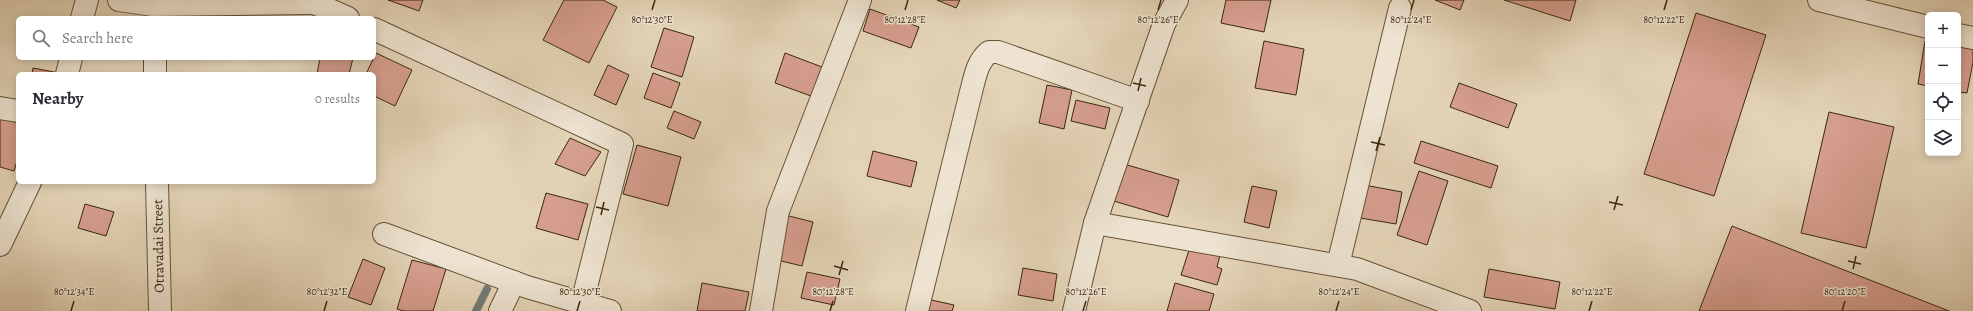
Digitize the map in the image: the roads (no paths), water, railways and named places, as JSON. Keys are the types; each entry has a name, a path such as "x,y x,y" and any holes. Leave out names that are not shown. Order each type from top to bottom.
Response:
{"street":[{"path":"83,16 87,0"},
{"path":"118,0 154,8 316,1 344,16"},
{"path":"761,311 778,212 860,0"},
{"path":"1074,311 1095,223 1164,24 1177,0"},
{"path":"1819,0 1925,26"},
{"path":"1338,265 1400,8"},
{"path":"376,30 622,144 582,303"},
{"path":"1961,35 1973,38"},
{"path":"917,311 971,92 978,66 983,57 990,52 998,52 1138,101"},
{"path":"67,72 70,60"},
{"path":"154,60 155,72"},
{"path":"0,108 16,111"},
{"path":"0,245 29,184"},
{"name":"Otravadai Street","path":"157,184 160,311"},
{"path":"1095,223 1357,269 1470,311"},
{"path":"384,234 514,282 610,311"},
{"path":"500,311 514,282"}],"waterway":[{"path":"476,311 487,289"}]}
